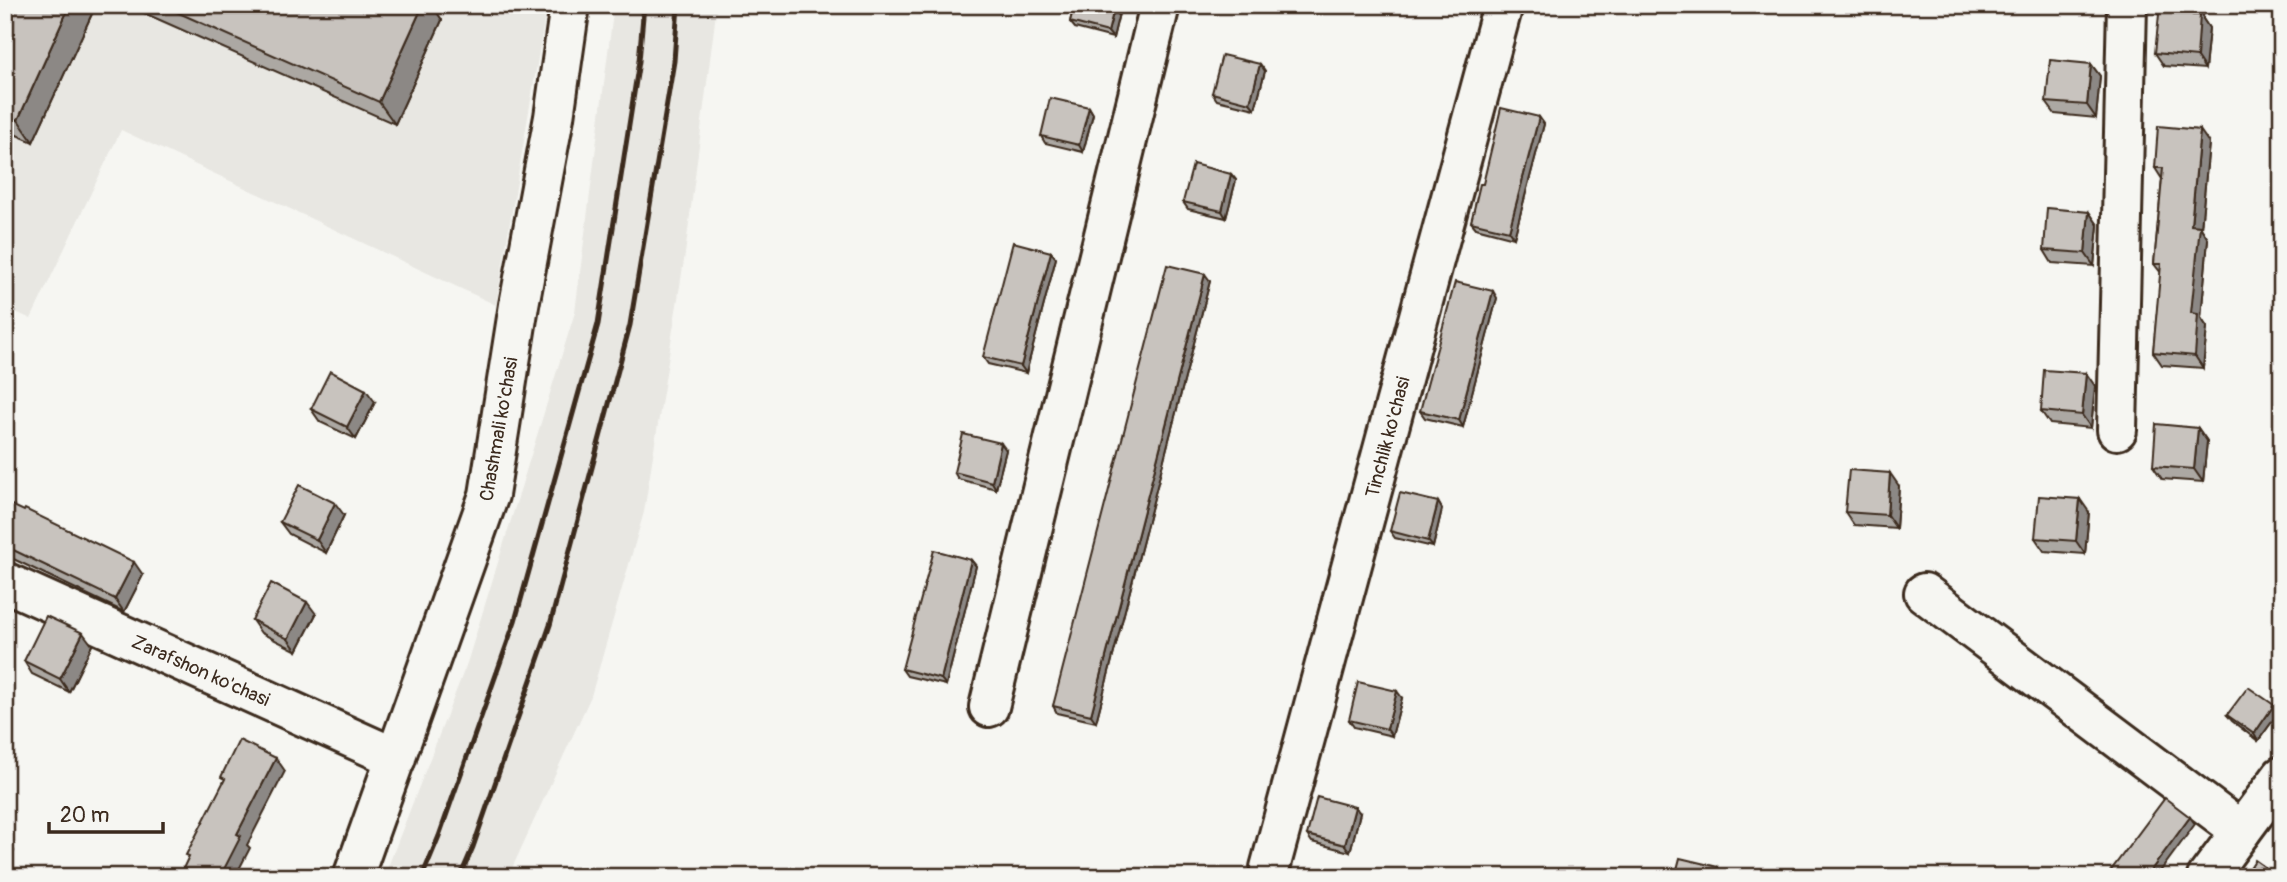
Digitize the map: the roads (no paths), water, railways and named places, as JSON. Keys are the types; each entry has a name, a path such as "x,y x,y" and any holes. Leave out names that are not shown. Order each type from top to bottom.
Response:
{"street":[{"name":"Chashmali ko'chasi","path":"352,877 489,495 519,305 554,117 570,5"},
{"path":"989,707 1160,5"},
{"path":"2117,430 2127,5"},
{"name":"Tinchlik ko'chasi","path":"1270,868 1498,6"},
{"name":"Zarafshon ko'chasi","path":"5,582 396,758"},
{"path":"1924,593 2241,831"},
{"path":"2207,877 2282,776"}],"railway":[{"path":"422,877 515,621 598,324 639,61 644,5"},
{"path":"460,877 473,847 550,625 630,325 674,61 678,5"}]}
